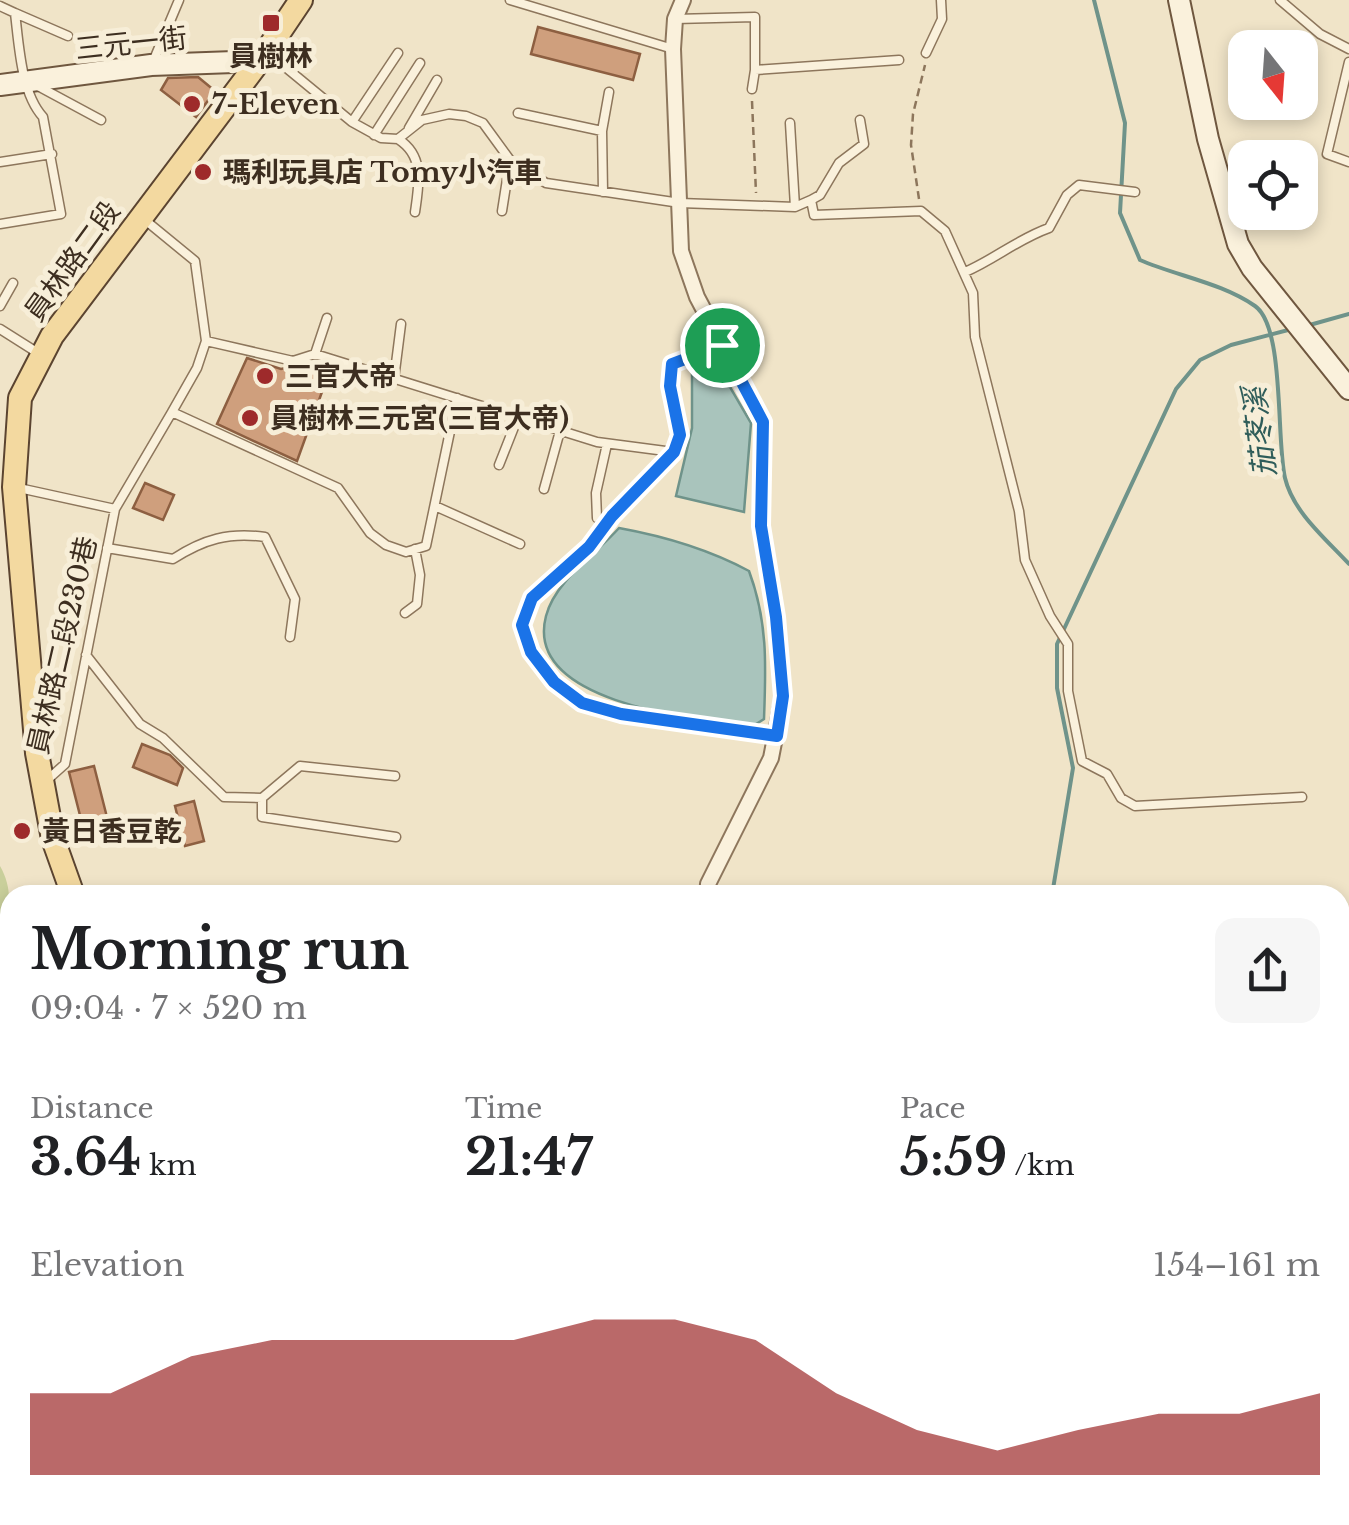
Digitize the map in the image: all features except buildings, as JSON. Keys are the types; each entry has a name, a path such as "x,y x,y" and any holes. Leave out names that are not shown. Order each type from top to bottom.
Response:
{"main road":[{"name":"員林路二段","path":"70,885 53,839 43,785 7,488 20,398 52,336 301,0"}],"street":[{"path":"683,0 674,19 673,48 681,252 697,297 763,422 761,526 776,617 783,696 777,736 756,791 708,885"},
{"path":"1178,0 1208,139 1238,244 1252,268 1349,389"},
{"name":"三元一街","path":"0,85 152,66 234,62 266,52"}],"lane":[{"path":"152,66 155,51 180,0"},
{"path":"510,0 673,48"},
{"path":"926,53 942,19 941,0"},
{"path":"1280,0 1320,34 1349,50"},
{"path":"0,6 68,36"},
{"path":"15,13 23,77 101,120"},
{"path":"674,19 755,17 756,70 752,89"},
{"path":"266,52 352,122 374,135 398,139 415,154 420,177 416,212"},
{"path":"352,122 398,52"},
{"path":"756,70 899,60"},
{"path":"1349,62 1327,154 1349,162"},
{"path":"374,135 420,63"},
{"path":"409,128 437,80"},
{"path":"0,224 61,214 43,117 35,108 27,81"},
{"path":"603,192 602,131 609,92"},
{"path":"518,113 602,131"},
{"path":"398,139 422,120 449,114 466,116 483,123 510,160 546,183 680,203 795,207 820,195 840,163 864,144 860,120"},
{"path":"790,123 795,207"},
{"path":"0,162 52,154"},
{"path":"502,210 510,160"},
{"path":"965,272 994,260 1025,237 1049,228 1068,194 1079,185 1134,192"},
{"path":"811,200 814,215 921,211 946,230 973,293 975,337 1019,511 1025,560 1050,616 1068,644 1068,691 1082,762 1106,774 1121,798 1135,806 1302,797"},
{"path":"142,217 195,261 206,342 293,361 315,354 607,444 674,452 680,435 670,386 672,364 722,345"},
{"path":"0,306 13,283"},
{"path":"315,354 327,318"},
{"path":"394,378 401,324"},
{"path":"0,328 42,355"},
{"name":"員林路二段230巷","path":"43,785 65,764 115,508 198,368 206,342"},
{"path":"172,412 338,488 370,532 386,546 406,552 426,546 457,398"},
{"path":"498,465 518,417"},
{"path":"544,489 560,431"},
{"path":"597,518 596,493 607,444"},
{"path":"7,488 115,508"},
{"path":"435,506 520,544"},
{"path":"107,548 173,559 198,543 237,533 265,537 295,600 290,637"},
{"path":"404,613 417,604 420,575 415,549"},
{"path":"86,656 140,724 162,738 224,796 262,798 300,766 395,776"},
{"path":"262,798 262,817 396,838"}],"path":[{"path":"921,211 911,145 926,53"},
{"path":"752,89 756,206"},
{"path":"674,452 612,516 589,547 532,598 522,625 531,652 554,682 582,703 621,714 777,736"}],"green space":[{"path":"0,866 7,885 0,885"}],"water":[{"path":"692,371 730,387 751,423 744,512 676,496 692,428"},
{"path":"619,528 686,545 749,571 763,626 764,719 753,726 658,712 587,688 561,669 546,646 546,616 551,603 567,580"}],"waterway":[{"name":"茄苳溪","path":"1094,0 1125,123 1120,213 1140,260 1228,291 1255,306 1265,318 1275,360 1282,461 1289,490 1311,524 1349,564"},
{"path":"1306,326 1349,314"},
{"path":"1054,885 1073,768 1057,688 1057,644 1176,389 1200,360 1231,345 1292,329"}],"place":[{"name":"員樹林","path":"271,23"},
{"name":"7-Eleven","path":"192,104"},
{"name":"瑪利玩具店 Tomy小汽車","path":"203,172"},
{"name":"三官大帝","path":"265,376"},
{"name":"員樹林三元宮(三官大帝)","path":"250,418"},
{"name":"黃日香豆乾","path":"22,831"}],"route":[{"path":"722,345 763,422 761,526 776,617 783,696 777,736 621,714 582,703 554,682 531,652 522,625 532,598 589,547 612,516 674,452 680,435 670,386 672,364 722,345"}]}
